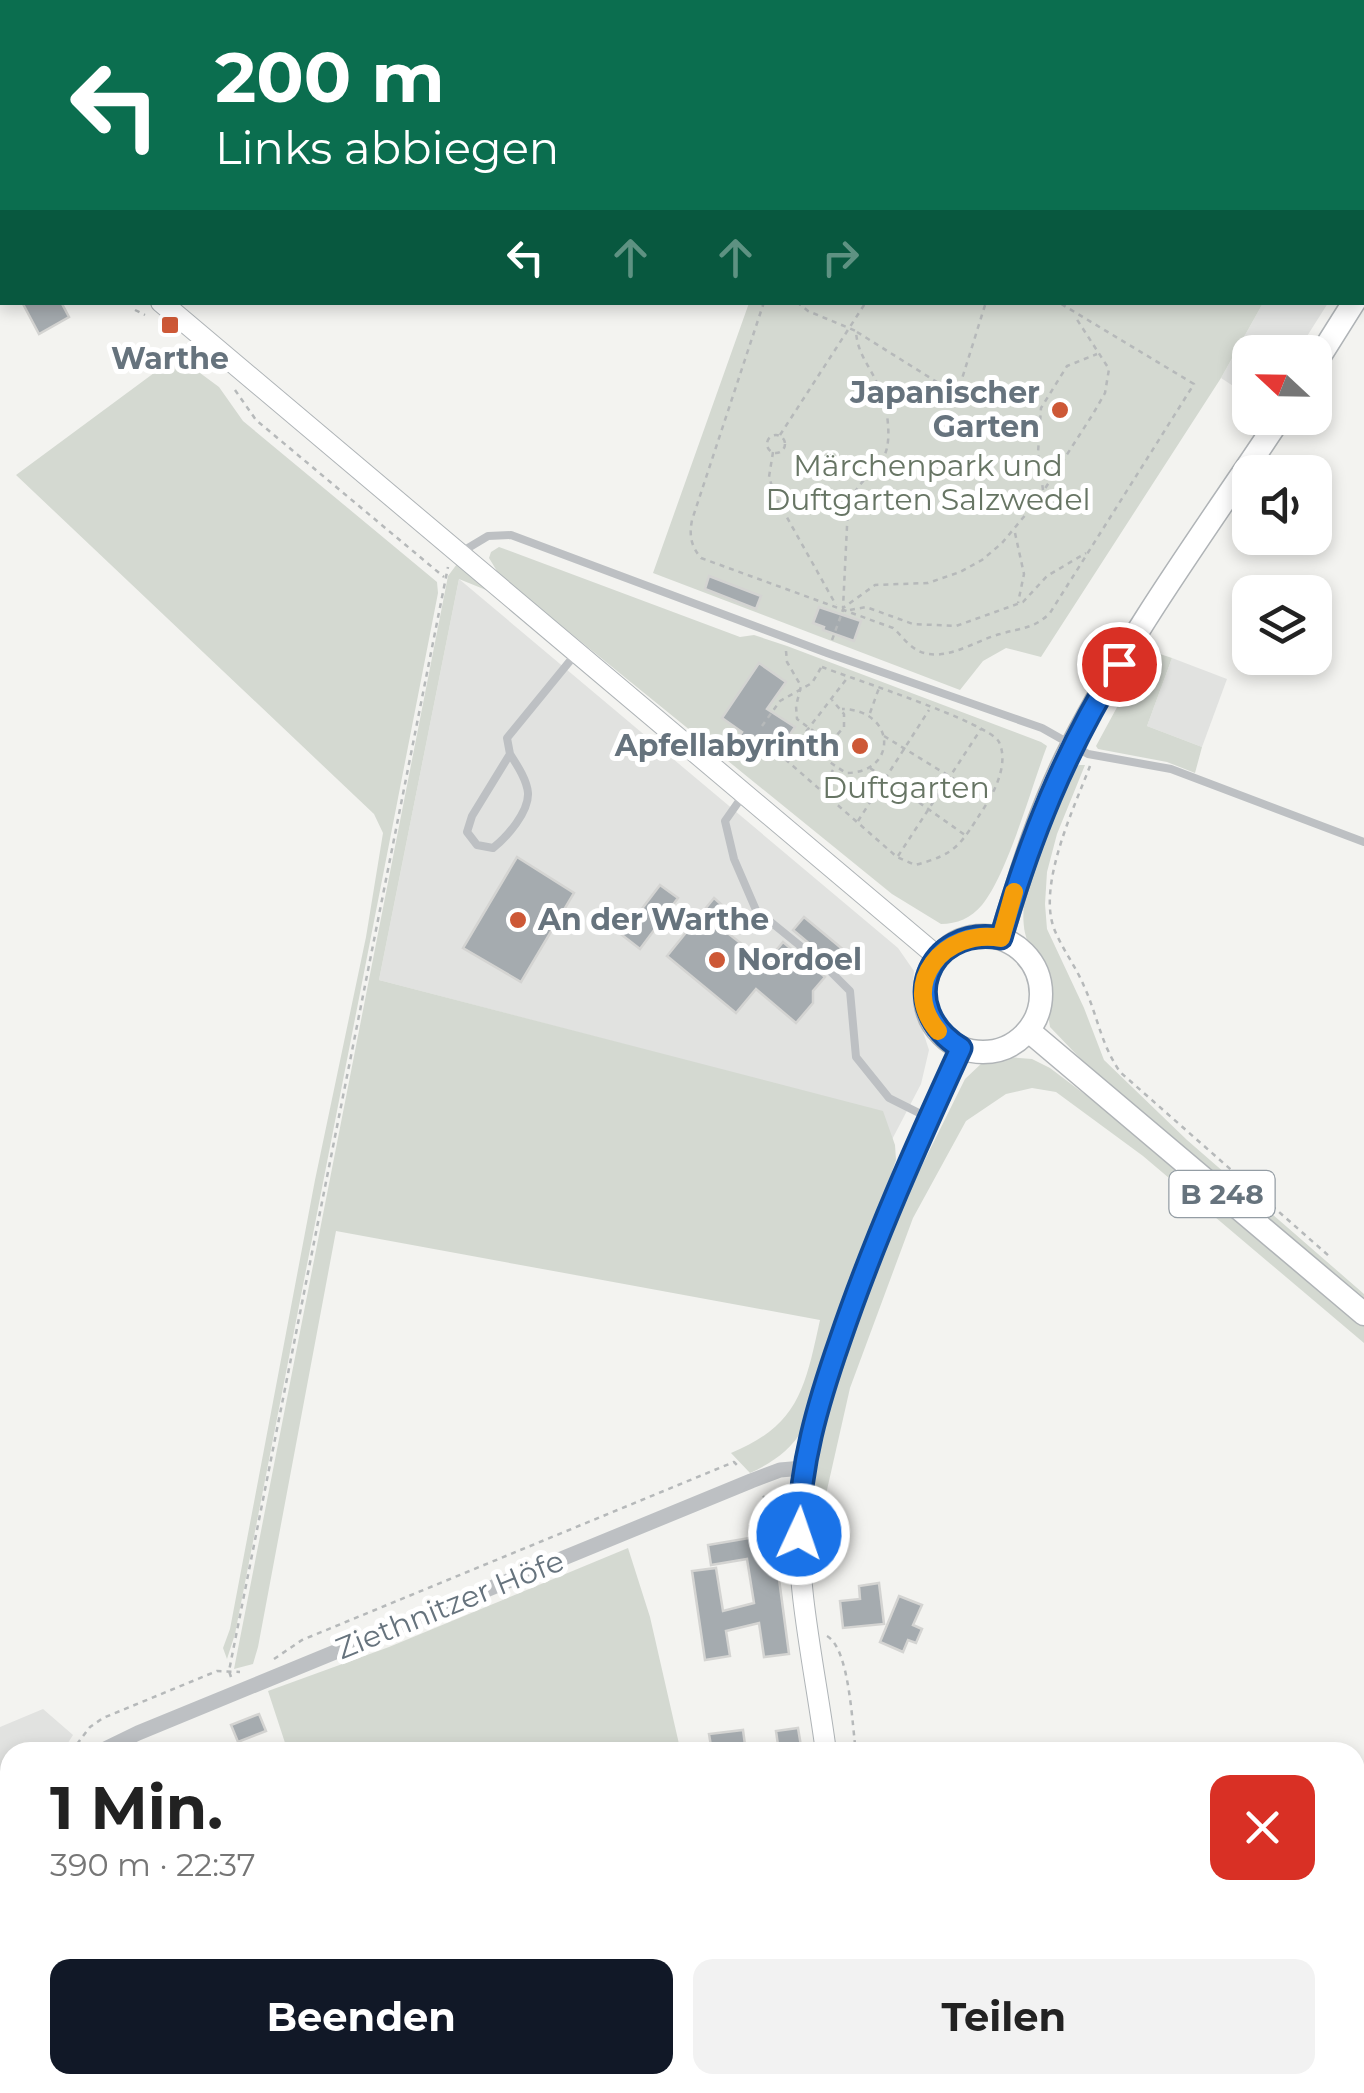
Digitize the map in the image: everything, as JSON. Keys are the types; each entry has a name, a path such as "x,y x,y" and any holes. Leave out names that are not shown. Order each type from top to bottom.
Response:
{"main road":[{"path":"166,305 938,957"},
{"path":"1332,337 1352,305"},
{"path":"1001,938 1028,846 1072,746 1124,656 1269,435"},
{"path":"983,935 1001,938 1028,956 1042,985 1037,1018 1015,1044 998,1051 980,1053 961,1048 934,1026 926,1009 924,990 928,973 950,945 983,935"},
{"name":"B 248","path":"1028,1032 1364,1314"},
{"path":"825,1742 799,1534 803,1468 850,1309 961,1048"}],"street":[{"name":"Ziethnitzer Höfe","path":"120,1742 750,1481 780,1470 803,1468"}],"lane":[{"path":"459,553 488,536 511,534 827,653 1042,728 1094,756 1171,769 1364,842"},
{"path":"510,754 472,816 467,832 478,845 493,848 506,838 525,806 528,788 506,738 577,651"},
{"path":"744,794 725,821 734,858 756,910 850,991 856,1056 889,1098 930,1118"}],"path":[{"path":"763,305 690,535 701,558 894,628 910,646 948,654 1040,623 1194,384 1062,305"},
{"path":"801,305 850,326 955,390 985,305"},
{"path":"780,436 864,305"},
{"path":"846,609 875,585 928,583 960,572 982,560 1014,530 1105,392 1109,369 1073,314"},
{"path":"762,726 780,701 800,692 816,679 822,667 846,609 848,506 853,492 884,454 887,439 880,389 857,348 856,331"},
{"path":"1043,491 1038,453 1042,405 1050,389 1061,380 1066,366 1099,354"},
{"path":"238,398 256,420 445,578"},
{"path":"780,436 784,449 768,449 768,440 780,436"},
{"path":"773,452 769,477 774,496 837,606"},
{"path":"1014,530 1024,574 1018,604"},
{"path":"846,609 866,607 912,624 956,626 1018,604 1048,576 1088,552"},
{"path":"237,1692 229,1671 447,568 459,553"},
{"path":"789,638 785,656 801,686 796,716 818,736 830,738 840,732 845,720 842,709 831,699"},
{"path":"822,667 982,728 999,740 1000,774 989,801 952,852 916,865 897,857 785,759 848,677"},
{"path":"870,714 879,688"},
{"path":"857,822 931,708"},
{"path":"818,736 825,760 834,768 858,773 879,759 884,736 879,723 858,709 842,709"},
{"path":"897,857 982,728"},
{"path":"884,736 989,801"},
{"path":"1094,756 1057,849 1050,908 1054,928 1086,990 1104,1048 1120,1072 1338,1264"},
{"path":"820,790 834,768"},
{"path":"870,768 966,836"},
{"path":"274,1659 302,1640 734,1462 750,1481"},
{"path":"810,1633 835,1640 843,1662 855,1742"},
{"path":"80,1742 103,1718 218,1671 243,1673"}],"shaded area":[{"path":"1262,305 1327,305 1308,335 1245,335"},
{"path":"1232,358 1232,385 1221,378"},
{"path":"459,579 898,948 914,971 912,998 929,1050 921,1084 886,1151 863,1107 379,980"},
{"path":"1172,658 1227,679 1202,747 1147,726"},
{"path":"43,1709 73,1735 68,1742 0,1742 0,1727"}],"green space":[{"name":"Märchenpark und Duftgarten Salzwedel","path":"748,305 1262,305 1245,335 1232,335 1232,358 1221,378 1041,657 1006,648 983,661 960,690 653,573"},
{"path":"177,356 219,387 243,421 437,582 438,593 227,1659 223,1648 230,1629 315,1180 366,937 383,833 374,814 16,475"},
{"name":"Duftgarten","path":"499,547 740,637 754,635 787,646 1047,746 1010,852 982,905 963,919 941,924 892,894 500,576 489,558"},
{"path":"457,564 491,592 459,579 379,980 883,1111 896,1160 803,1429 780,1455 750,1473 731,1453 754,1442 785,1417 803,1385 820,1320 336,1231 258,1647 253,1664 234,1669 448,576"},
{"path":"1148,650 1172,658 1147,726 1202,747 1195,773 1167,762 1096,746"},
{"path":"1085,765 1057,834 1047,872 1047,929 1104,1060 1187,1140 1364,1294 1364,1302 1099,1078 1050,1027 1049,980 1025,933 1025,894 1046,829 1071,770"},
{"path":"1008,1057 1032,1059 1050,1068 1120,1121 1364,1325 1364,1343 1143,1156 1056,1092 1032,1088 1006,1094 966,1121 913,1218 850,1388 822,1512 808,1514 814,1459 827,1403 844,1347 889,1234 965,1079 983,1062"},
{"path":"628,1548 650,1617 679,1742 285,1742 268,1691 389,1647"}],"building":[{"path":"24,305 63,305 69,317 39,334"},
{"path":"709,576 761,596 756,609 705,589"},
{"path":"819,607 861,621 854,641 813,623"},
{"path":"759,663 786,682 767,709 795,727 777,754 771,751 766,760 736,741 742,732 722,718"},
{"name":"An der Warthe","path":"517,857 574,893 521,982 463,948"},
{"path":"660,885 678,898 640,949 622,935"},
{"name":"Nordoel","path":"714,898 731,913 720,927 766,963 783,942 825,977 813,991 813,1003 796,1023 756,989 736,1013 667,956"},
{"path":"804,917 846,952 835,965 793,930"},
{"path":"773,1534 789,1654 764,1657 759,1623 726,1631 730,1656 705,1660 692,1571 716,1568 723,1611 754,1603 747,1559 711,1565 708,1545"},
{"path":"879,1583 884,1624 843,1628 840,1601 860,1599 859,1586"},
{"path":"899,1596 922,1605 913,1625 922,1629 916,1643 908,1640 903,1652 880,1642"},
{"path":"259,1714 266,1731 238,1742 231,1725"},
{"path":"798,1728 800,1742 778,1742 776,1731"},
{"path":"743,1730 745,1742 710,1742 709,1734"}],"slow traffic":[{"path":"938,1031 926,1009 924,990 928,973 950,945 983,935 1001,938 1014,892"}],"place":[{"name":"Warthe","path":"170,325"},
{"name":"Japanischer Garten","path":"1060,410"},
{"name":"Apfellabyrinth","path":"860,746"},
{"name":"An der Warthe","path":"518,920"},
{"name":"Nordoel","path":"717,960"}],"route":[{"path":"799,1534 803,1468 833,1360 888,1212 961,1048 934,1026 926,1009 924,990 928,973 950,945 983,935 1001,938 1028,846 1044,808 1072,746 1119,664"}]}
